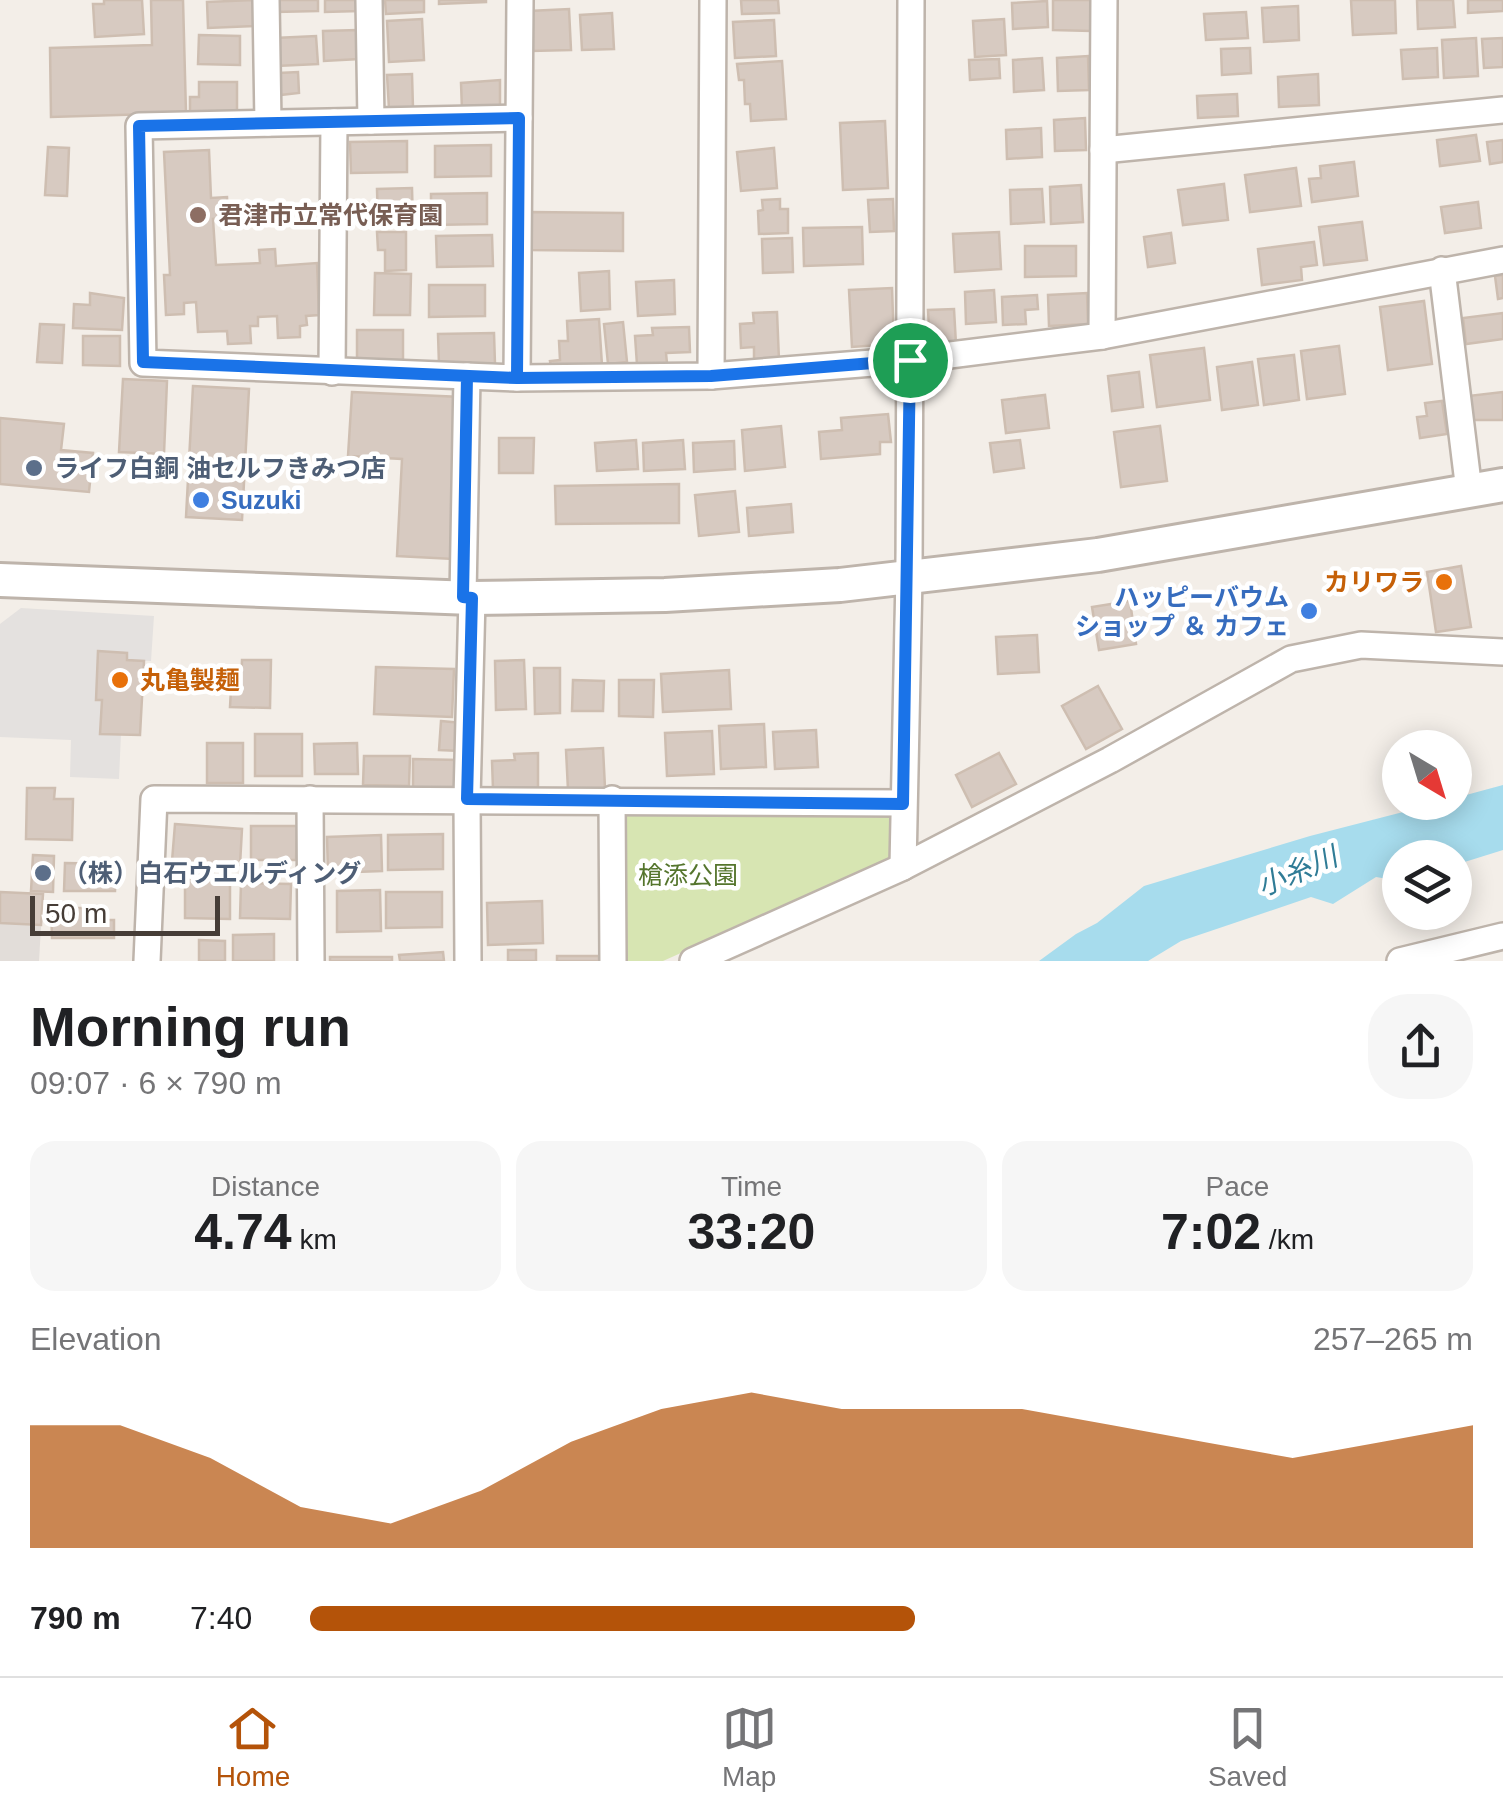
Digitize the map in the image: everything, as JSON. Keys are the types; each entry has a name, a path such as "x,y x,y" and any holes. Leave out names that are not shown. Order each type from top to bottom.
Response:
{"street":[{"path":"266,0 268,123"},
{"path":"369,0 371,121"},
{"path":"517,378 520,0"},
{"path":"711,376 713,0"},
{"path":"903,867 911,0"},
{"path":"1102,336 1104,0"},
{"path":"1103,150 1503,110"},
{"path":"519,118 139,126 143,362 517,378 711,376 910,360 1102,336 1503,260"},
{"path":"332,372 334,122"},
{"path":"1442,270 1470,491"},
{"path":"467,376 468,961"},
{"path":"0,580 468,598 665,595 840,585 1098,555 1503,485"},
{"path":"692,961 903,867 1110,760 1291,659 1361,645 1503,652"},
{"path":"147,961 154,798 903,804"},
{"path":"310,798 311,961"},
{"path":"612,799 613,961"},
{"path":"1400,961 1503,936"}],"shaded area":[{"path":"21,608 154,616 151,661 127,660 126,652 98,652 96,699 102,700 121,734 119,779 70,777 71,740 0,737 0,624"},
{"path":"0,892 43,894 39,961 0,961"}],"green space":[{"name":"槍添公園","path":"631,809 884,810 891,815 894,850 888,860 663,961 621,961 622,818"}],"water":[{"name":"小糸川","path":"1503,785 1503,850 1472,860 1472,840 1382,840 1382,878 1376,877 1333,904 1311,897 1181,941 1148,961 1039,961 1144,886 1382,817 1472,820 1472,793"}],"building":[{"path":"104,0 142,0 144,34 95,37 93,4 104,4"},
{"path":"151,0 183,0 186,113 51,117 50,48 152,45"},
{"path":"253,0 254,26 208,28 207,2"},
{"path":"275,0 318,0 318,11 276,12"},
{"path":"325,0 359,0 359,11 325,12"},
{"path":"385,0 424,0 424,12 386,14"},
{"path":"439,0 486,0 486,2 439,4"},
{"path":"741,0 778,0 779,13 742,14"},
{"path":"1053,0 1091,0 1091,31 1053,30"},
{"path":"1351,0 1395,0 1396,33 1353,35"},
{"path":"1417,0 1453,0 1455,27 1418,29"},
{"path":"1468,0 1503,0 1503,11 1468,13"},
{"path":"1047,1 1048,27 1013,29 1012,3"},
{"path":"1298,6 1299,40 1264,42 1262,8"},
{"path":"569,9 571,50 531,51 529,11"},
{"path":"1246,12 1248,38 1206,40 1204,14"},
{"path":"612,13 614,49 582,50 580,15"},
{"path":"422,19 424,60 389,62 387,21"},
{"path":"1004,19 1006,55 975,57 973,21"},
{"path":"774,20 776,56 735,58 733,22"},
{"path":"357,30 359,59 324,61 323,31"},
{"path":"199,35 240,36 240,65 198,64"},
{"path":"316,36 318,64 277,66 275,38"},
{"path":"1476,38 1478,76 1444,78 1442,40"},
{"path":"1503,38 1503,67 1484,68 1482,39"},
{"path":"1250,48 1251,73 1222,75 1221,49"},
{"path":"1437,48 1438,77 1403,79 1401,50"},
{"path":"1088,56 1089,90 1058,91 1057,58"},
{"path":"1042,58 1044,90 1014,92 1013,60"},
{"path":"999,59 1000,78 970,80 969,60"},
{"path":"782,61 786,119 751,121 750,104 745,104 744,80 739,80 737,64"},
{"path":"298,72 299,93 280,95 279,73"},
{"path":"412,74 413,108 389,109 387,75"},
{"path":"1318,74 1319,105 1279,107 1278,77"},
{"path":"500,80 500,108 462,110 461,83"},
{"path":"199,82 237,82 237,112 190,113 190,97 199,97"},
{"path":"1237,94 1238,116 1198,118 1197,96"},
{"path":"1085,118 1086,150 1055,151 1054,120"},
{"path":"885,121 888,188 843,190 840,123"},
{"path":"1041,128 1042,157 1007,159 1006,130"},
{"path":"1476,135 1480,161 1440,166 1437,140"},
{"path":"1503,140 1503,162 1490,164 1487,142"},
{"path":"407,141 407,172 351,173 350,142"},
{"path":"491,145 491,176 435,177 435,146"},
{"path":"48,147 69,148 67,196 45,195"},
{"path":"774,148 777,188 741,191 737,152"},
{"path":"209,150 211,198 227,197 228,218 213,219 216,265 260,263 259,250 275,249 276,266 317,263 319,315 306,316 307,325 300,326 300,337 278,338 277,316 258,317 258,326 250,326 251,343 228,344 227,331 198,332 196,302 184,303 184,314 166,315 164,275 170,275 164,152"},
{"path":"1354,162 1358,196 1312,202 1309,179 1321,178 1320,166"},
{"path":"1296,168 1301,206 1250,212 1245,175"},
{"path":"1224,184 1228,220 1183,225 1178,190"},
{"path":"1081,185 1083,222 1051,224 1050,187"},
{"path":"412,188 413,224 378,225 377,189"},
{"path":"1042,189 1044,222 1011,224 1010,190"},
{"path":"487,193 487,224 431,225 431,194"},
{"path":"780,199 780,209 788,209 788,233 759,234 758,211 763,210 762,200"},
{"path":"893,199 894,231 870,232 868,200"},
{"path":"1478,202 1481,228 1445,233 1441,207"},
{"path":"530,212 623,213 623,251 529,250"},
{"path":"1362,222 1367,260 1324,265 1319,227"},
{"path":"862,227 863,264 804,266 803,228"},
{"path":"377,232 406,232 406,270 385,271 385,250 378,250"},
{"path":"999,232 1001,269 955,272 953,234"},
{"path":"1171,233 1175,263 1148,267 1144,237"},
{"path":"492,235 493,266 437,267 436,236"},
{"path":"792,238 793,272 763,273 762,239"},
{"path":"1314,242 1317,265 1301,267 1302,280 1262,285 1258,249"},
{"path":"1025,246 1076,246 1076,276 1025,277"},
{"path":"609,271 610,309 581,311 579,273"},
{"path":"375,273 411,274 410,315 374,315"},
{"path":"1503,275 1503,298 1498,299 1495,276"},
{"path":"674,280 675,314 638,316 636,282"},
{"path":"429,285 485,285 485,316 429,317"},
{"path":"892,288 894,344 852,347 849,290"},
{"path":"994,290 996,322 966,324 965,292"},
{"path":"90,293 124,298 122,330 73,328 74,304 90,305"},
{"path":"1087,293 1088,324 1049,326 1048,295"},
{"path":"1037,295 1038,309 1025,310 1026,324 1003,325 1002,297"},
{"path":"1424,301 1432,364 1388,370 1380,307"},
{"path":"954,309 956,344 930,346 928,310"},
{"path":"777,312 779,360 754,362 754,347 741,348 740,324 754,323 753,313"},
{"path":"1503,313 1503,339 1466,344 1463,318"},
{"path":"599,319 602,365 551,367 550,361 560,360 559,341 568,341 567,321"},
{"path":"623,322 627,362 608,364 604,324"},
{"path":"40,324 64,325 62,363 37,362"},
{"path":"689,327 690,352 666,353 667,363 637,365 635,336 653,335 652,328"},
{"path":"357,330 403,330 403,362 357,362"},
{"path":"494,333 495,364 439,365 438,334"},
{"path":"83,336 120,336 120,366 83,365"},
{"path":"1339,346 1345,394 1307,399 1301,351"},
{"path":"1204,348 1210,400 1157,407 1150,355"},
{"path":"1294,355 1299,400 1264,405 1258,359"},
{"path":"1252,362 1258,405 1222,410 1217,367"},
{"path":"1139,372 1143,407 1112,411 1108,376"},
{"path":"123,379 167,381 164,454 119,452"},
{"path":"193,386 249,389 242,520 186,517"},
{"path":"352,392 461,397 453,559 397,556 402,459 348,456"},
{"path":"1503,392 1503,420 1471,420 1468,396"},
{"path":"1045,395 1049,428 1006,433 1002,400"},
{"path":"1442,401 1447,434 1420,438 1417,417 1427,416 1425,403"},
{"path":"888,414 891,442 880,442 880,454 821,459 819,432 842,430 841,418"},
{"path":"0,418 64,424 61,450 93,453 89,492 0,484"},
{"path":"781,426 785,467 745,471 742,430"},
{"path":"1160,426 1167,481 1121,487 1114,432"},
{"path":"499,438 534,438 533,473 499,473"},
{"path":"636,440 638,469 597,471 595,443"},
{"path":"683,440 685,469 644,471 643,443"},
{"path":"1020,440 1024,468 994,472 990,443"},
{"path":"734,441 735,469 694,472 693,443"},
{"path":"679,484 679,523 556,524 555,486"},
{"path":"735,491 739,532 699,536 695,495"},
{"path":"791,504 793,532 749,536 747,508"},
{"path":"1461,566 1471,627 1436,632 1427,572"},
{"path":"1130,601 1136,644 1099,650 1092,607"},
{"path":"1037,635 1039,672 998,674 996,637"},
{"name":"丸亀製麺","path":"98,651 127,653 127,660 144,661 140,735 100,734 102,700 96,700"},
{"path":"242,660 271,660 270,708 230,707 231,689 241,689"},
{"path":"524,660 526,709 496,710 495,661"},
{"path":"376,667 454,669 452,717 374,714"},
{"path":"534,668 560,668 560,713 535,714"},
{"path":"729,670 731,709 663,712 661,674"},
{"path":"573,680 604,681 603,711 572,711"},
{"path":"619,680 654,680 653,717 619,716"},
{"path":"1098,686 1122,729 1086,749 1062,706"},
{"path":"441,721 462,723 460,751 439,750"},
{"path":"764,724 766,767 721,769 719,726"},
{"path":"816,730 818,767 775,769 773,732"},
{"path":"712,731 714,774 667,776 665,733"},
{"path":"255,734 302,734 302,776 255,776"},
{"path":"207,743 243,743 243,783 207,783"},
{"path":"357,743 358,774 315,774 314,744"},
{"path":"603,748 605,788 568,790 566,750"},
{"path":"538,753 538,788 493,789 492,761 515,760 514,754"},
{"path":"999,753 1016,784 972,807 956,775"},
{"path":"364,756 410,756 409,786 363,785"},
{"path":"413,759 459,760 459,788 413,788"},
{"path":"27,788 55,788 54,799 73,799 72,840 26,839"},
{"path":"175,824 242,829 240,865 172,861"},
{"path":"251,826 297,826 296,860 251,860"},
{"path":"443,834 443,869 388,870 388,835"},
{"path":"381,835 382,871 328,873 327,837"},
{"name":"（株）白石ウエルディング","path":"33,855 54,856 53,892 31,891"},
{"path":"65,863 116,864 115,891 64,891"},
{"path":"185,875 230,875 230,919 185,918"},
{"path":"241,883 291,884 290,919 240,918"},
{"path":"380,890 381,931 337,932 337,891"},
{"path":"0,892 43,894 41,925 0,923"},
{"path":"386,892 442,892 442,927 386,928"},
{"path":"542,901 543,943 488,945 487,903"},
{"path":"51,908 101,908 101,920 114,920 114,938 52,938"},
{"path":"274,934 274,961 233,961 233,935"},
{"path":"199,940 225,941 225,961 199,961"},
{"path":"508,950 536,950 536,961 508,961"},
{"path":"443,952 444,961 400,961 399,955"},
{"path":"557,956 599,956 599,961 557,961"},
{"path":"330,957 392,957 392,961 330,961"}],"place":[{"name":"君津市立常代保育園","path":"198,215"},
{"name":"ライフ白銅 油セルフきみつ店","path":"34,468"},
{"name":"Suzuki","path":"201,500"},
{"name":"カリワラ","path":"1444,582"},
{"name":"ハッピーバウム ショップ ＆ カフェ","path":"1309,611"},
{"name":"丸亀製麺","path":"120,680"},
{"name":"（株）白石ウエルディング","path":"43,873"}],"route":[{"path":"910,360 711,376 517,378 143,362 139,126 519,118 517,378 467,376 463,597 472,598 467,799 903,804 910,360"}]}
